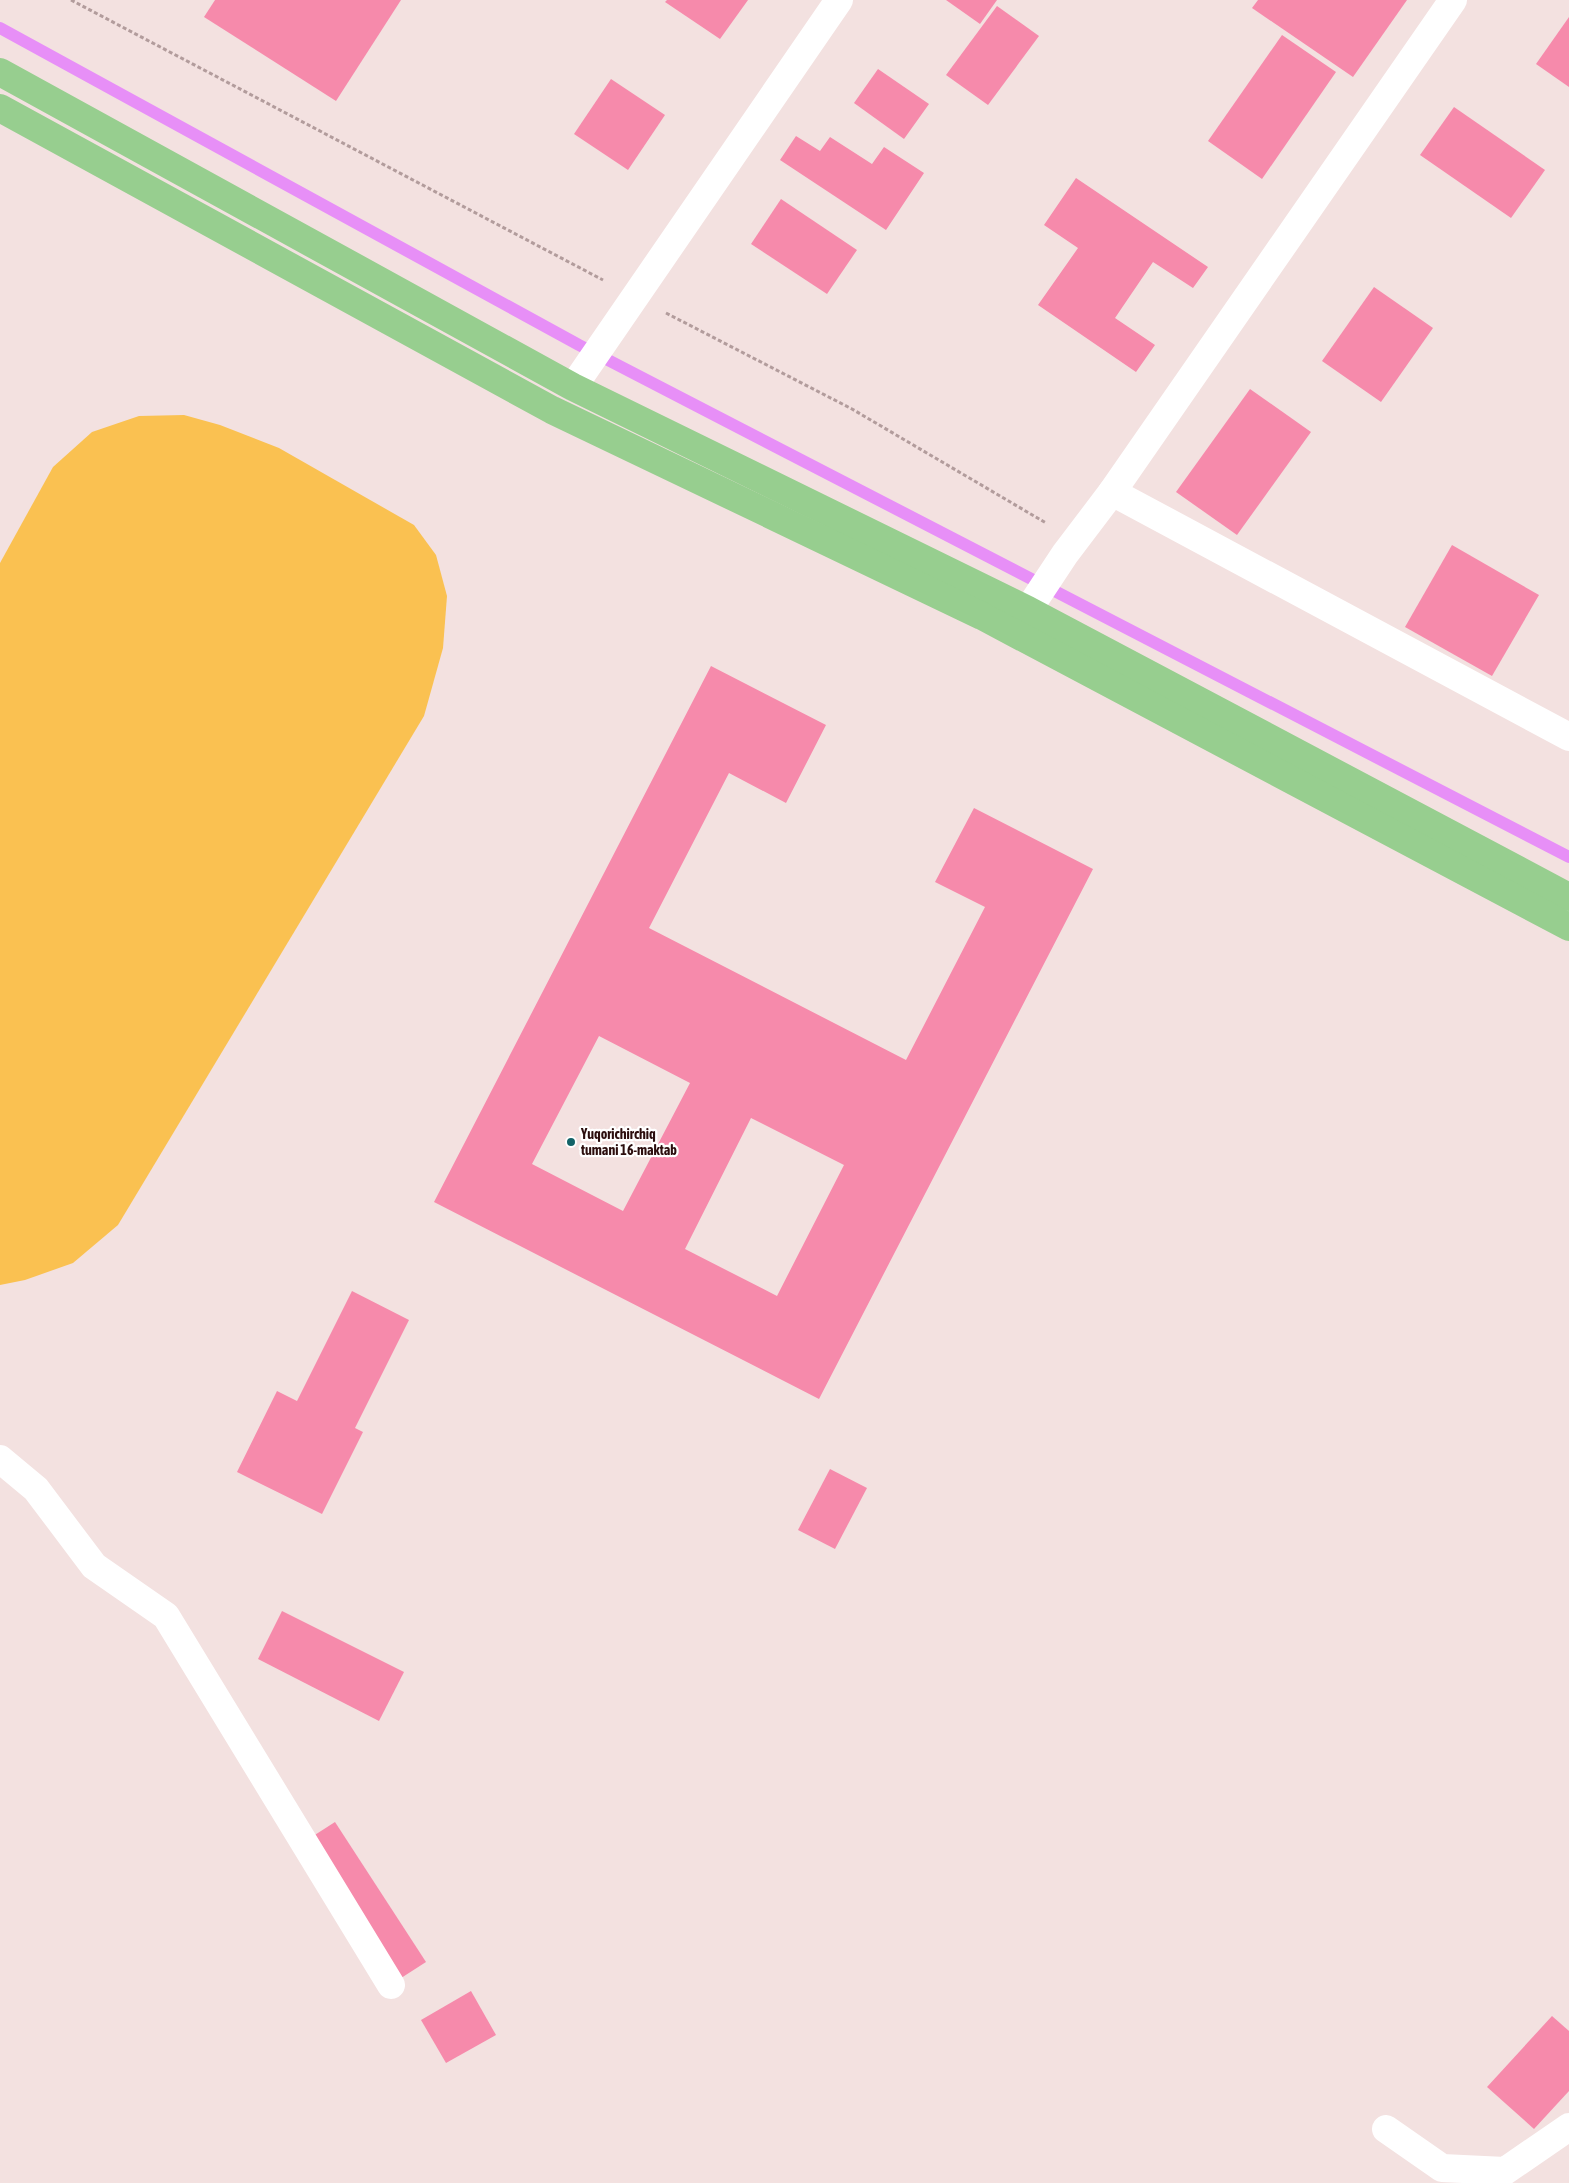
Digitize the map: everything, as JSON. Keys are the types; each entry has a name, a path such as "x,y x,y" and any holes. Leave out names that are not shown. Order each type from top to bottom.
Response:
{"main road":[{"path":"0,72 573,387 1030,607 1569,897"},
{"path":"0,108 552,410 982,616 1569,927"}],"street":[{"path":"573,387 839,0"},
{"path":"1030,607 1454,0"},
{"path":"1112,492 1569,737"},
{"path":"0,1460 36,1489 94,1566 166,1616 390,1985"},
{"path":"1386,2129 1442,2168 1505,2171 1569,2127"}],"path":[{"path":"70,0 627,306 852,409 1032,514 1070,548"}],"shaded area":[{"path":"184,415 220,425 279,448 414,525 436,555 447,596 443,648 424,716 118,1225 73,1263 25,1280 0,1285 0,563 53,467 92,432 139,416"}],"building":[{"path":"215,0 401,0 336,101 204,17"},
{"path":"667,0 748,0 720,39 665,2"},
{"path":"946,0 997,0 980,24"},
{"path":"1258,0 1407,0 1353,77 1252,8"},
{"path":"997,6 1039,36 988,105 946,75"},
{"path":"1569,17 1569,87 1536,64"},
{"path":"1282,35 1336,72 1262,179 1208,141"},
{"path":"878,69 929,104 904,139 854,103"},
{"path":"611,79 665,115 628,170 574,134"},
{"path":"1454,107 1545,170 1511,218 1420,155"},
{"path":"796,136 820,151 830,137 872,164 884,147 924,173 886,230 780,160"},
{"path":"1076,178 1208,267 1193,288 1153,262 1115,318 1155,345 1136,372 1038,305 1078,248 1044,225"},
{"path":"781,199 857,250 827,294 751,244"},
{"path":"1374,287 1433,328 1381,402 1322,361"},
{"path":"1250,389 1311,432 1237,535 1176,492"},
{"path":"1452,545 1539,595 1492,676 1405,627"},
{"path":"711,666 826,725 786,803 729,773 649,928 906,1060 985,907 935,882 974,808 1093,869 819,1399 434,1202","holes":["599,1036 690,1083 623,1211 532,1164","751,1118 844,1165 777,1296 685,1249"]},
{"path":"352,1291 409,1320 355,1428 363,1432 322,1514 237,1472 277,1391 297,1401"},
{"path":"830,1469 867,1488 835,1549 798,1530"},
{"path":"282,1611 404,1672 379,1721 258,1659"},
{"path":"335,1822 426,1962 398,1980 307,1840"},
{"path":"471,1991 496,2035 446,2063 421,2020"},
{"path":"1552,2016 1569,2031 1569,2091 1534,2129 1487,2087"}],"waterway":[{"path":"0,28 579,345 1569,857"}],"place":[{"name":"Yuqorichirchiq tumani 16-maktab","path":"571,1142"}]}
